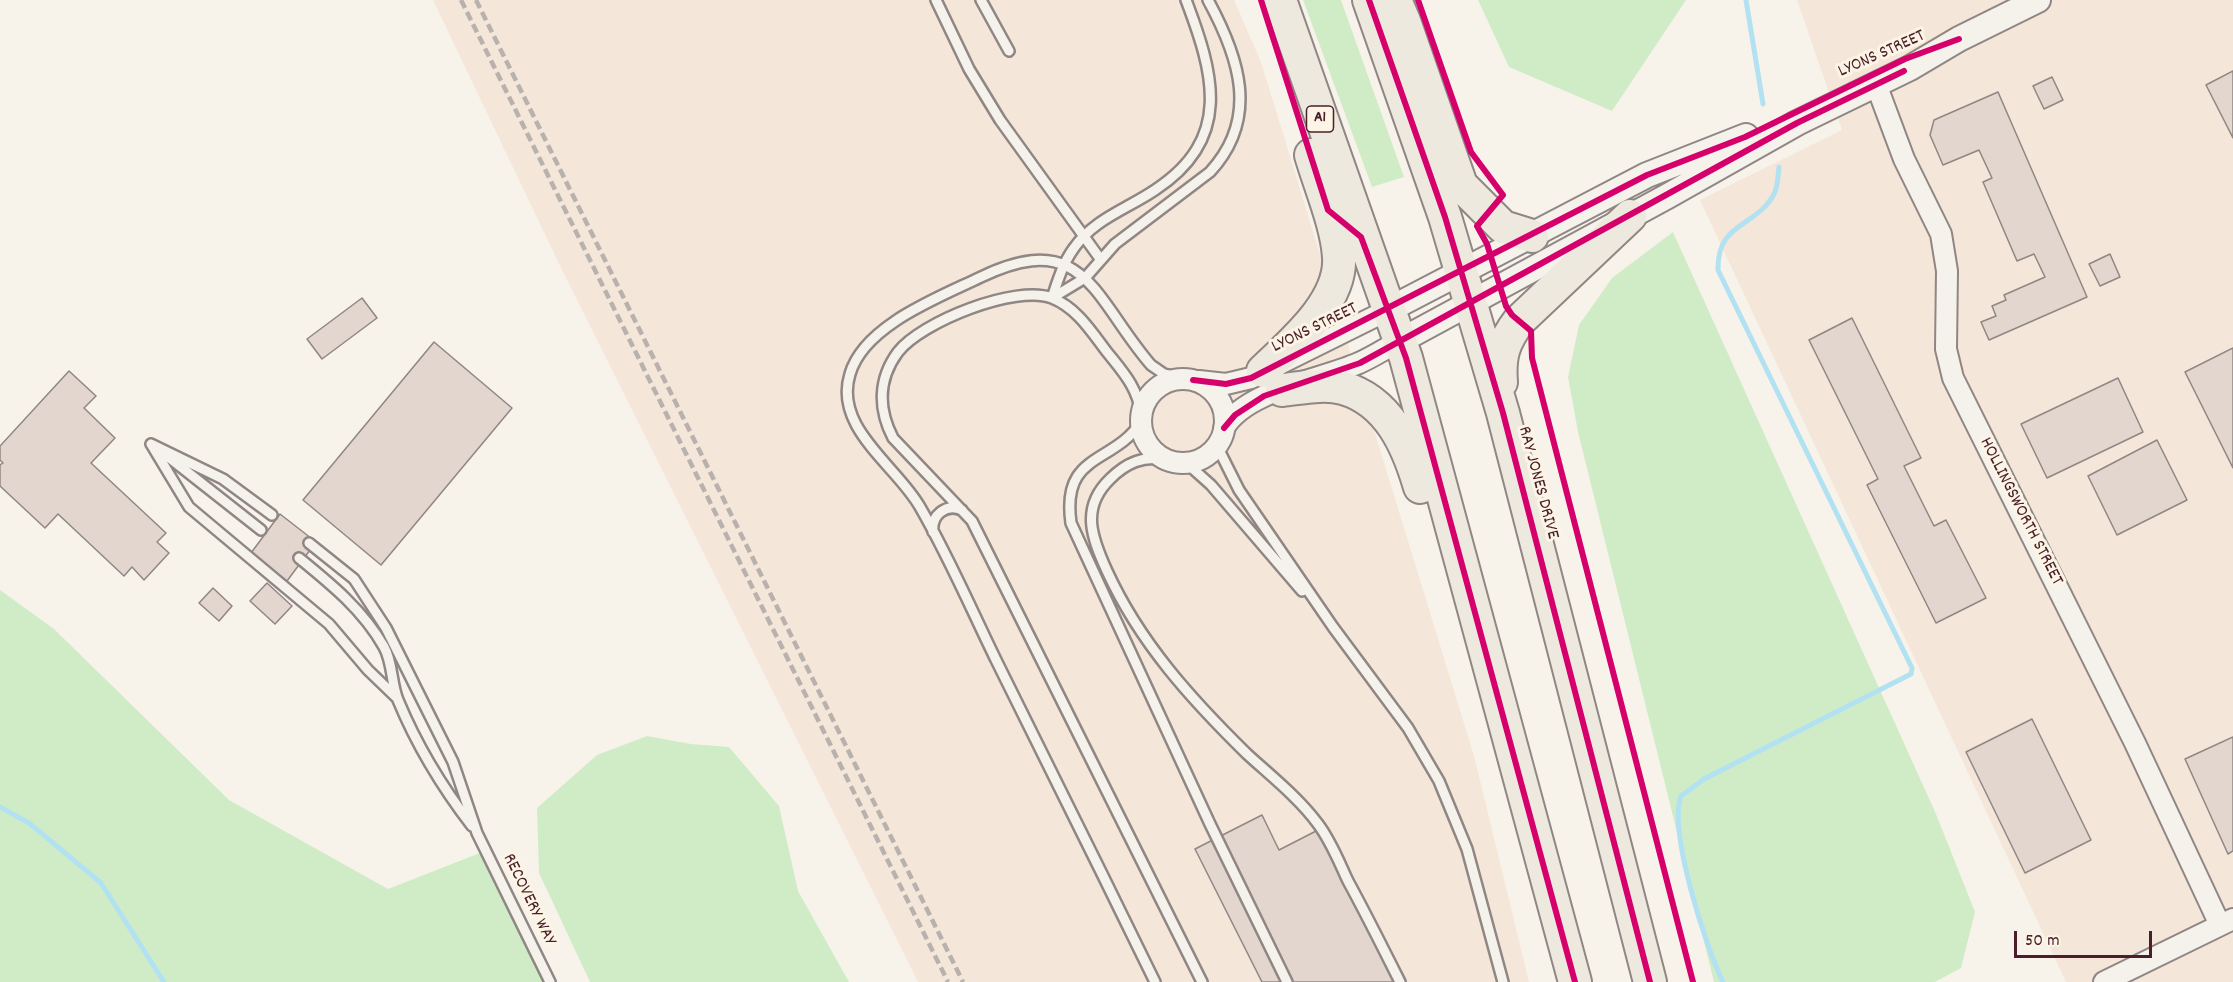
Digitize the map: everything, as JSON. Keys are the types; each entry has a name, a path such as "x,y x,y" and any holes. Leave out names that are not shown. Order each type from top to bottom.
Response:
{"highway":[{"path":"1261,0 1328,210 1340,256 1338,275 1314,321 1272,381 1342,388 1359,396 1381,412 1399,432 1410,453 1467,647 1503,712"},
{"name":"A1","path":"1280,0 1361,237 1400,340 1575,982"},
{"name":"RAY JONES DRIVE","path":"1369,0 1445,217 1503,413 1650,982"},
{"path":"1395,0 1461,185 1503,227 1532,236"},
{"path":"1503,413 1499,358 1506,337 1519,321 1630,216"}],"street":[{"name":"LYONS STREET","path":"1223,432 1235,416 1264,396 1272,381 1390,309 1465,287 1630,216 1797,123 2038,0"},
{"name":"LYONS STREET","path":"1190,380 1226,384 1251,378 1272,381 1360,363 1400,340 1532,236 1647,175 1745,137 1905,59 1959,39"},
{"name":"HOLLINGSWORTH STREET","path":"1876,84 1904,159 1941,234 1947,271 1946,349 1953,378 2227,922"},
{"path":"1190,380 1214,393 1222,410 1223,432 1214,448 1203,458 1190,462 1172,461 1148,445 1141,418 1150,394 1161,385 1190,380"},
{"path":"2104,982 2227,922"}],"lane":[{"path":"981,0 1009,51"},
{"path":"1052,298 1064,263 1084,235 1121,207 1155,191 1196,152 1204,138 1209,122 1211,82 1203,47 1186,0"},
{"path":"1052,298 1085,278 1115,244 1210,172 1222,160 1232,142 1240,108 1239,75 1218,18 1208,0"},
{"path":"940,1 969,69 1000,120 1101,260"},
{"path":"1064,263 1046,259 1007,264 909,312 871,342 856,359 848,386 851,413 872,447 912,495 934,535 1155,982"},
{"name":"LYONS STREET","path":"1064,263 1085,278 1151,365 1164,374 1190,380"},
{"path":"1202,982 969,515 892,438 886,425 881,401 885,378 899,351 910,342 965,310 1015,295 1042,295 1065,304 1082,319 1136,389 1141,418 1131,434 1086,465 1075,480 1069,508 1071,523 1210,824 1287,982"},
{"path":"1223,432 1220,452 1236,484 1333,627 1408,728 1443,791 1467,849 1503,982"},
{"path":"151,444 223,479 272,515"},
{"path":"151,444 261,530"},
{"path":"151,444 189,507 329,624 396,697"},
{"path":"1333,627 1211,485 1192,468 1172,461 1142,458 1129,464 1107,482 1093,502 1090,523 1095,545 1119,598 1169,671 1205,712 1321,828 1400,982"},
{"path":"934,535 933,522 946,508 958,508 969,515"},
{"name":"RECOVERY WAY","path":"309,543 354,579 369,600 428,710 461,782 477,833 550,982"},
{"path":"299,558 336,588 373,630 385,649 396,697"},
{"name":"RECOVERY WAY","path":"396,697 443,789 477,833"}],"shaded area":[{"path":"433,0 1234,0 1261,62 1474,756 1529,982 918,982 563,272"},
{"path":"1797,0 2233,0 2233,982 2066,982 1700,200 1842,130"}],"green space":[{"path":"1303,0 1341,0 1404,177 1372,187"},
{"path":"1478,0 1686,0 1612,111 1509,67"},
{"path":"1673,232 1936,814 1975,912 1961,968 1935,982 1714,982 1578,432 1568,377 1579,325 1612,278"},
{"path":"0,590 54,629 229,800 388,889 485,851 550,982 0,982"},
{"path":"647,736 691,744 729,747 779,806 798,891 849,982 590,982 539,873 537,808 597,755"}],"building":[{"path":"2233,71 2233,138 2206,85"},
{"path":"2052,77 2063,100 2044,109 2033,86"},
{"path":"1998,92 2087,297 1989,340 1981,322 1996,316 1992,306 2006,300 2004,295 2045,277 2034,254 2017,261 1983,182 1992,178 1979,150 1943,165 1930,135 1934,120"},
{"path":"2110,254 2120,277 2100,286 2089,264"},
{"path":"362,298 377,318 322,359 307,339"},
{"path":"1852,318 1921,458 1904,466 1934,526 1946,520 1986,598 1936,623 1867,485 1878,479 1809,340"},
{"path":"434,342 512,408 381,565 303,500"},
{"path":"2233,348 2233,468 2185,372"},
{"path":"69,371 96,396 84,408 115,438 91,463 166,533 157,542 169,553 144,580 132,567 124,576 58,514 45,528 0,486 0,465 3,463 0,460 0,446"},
{"path":"2118,378 2143,432 2047,478 2021,424"},
{"path":"2157,440 2187,500 2117,535 2088,476"},
{"path":"280,514 316,542 287,581 251,553"},
{"path":"267,583 292,606 275,624 250,601"},
{"path":"213,588 232,606 219,621 199,603"},
{"path":"2032,719 2091,840 2025,873 1966,752"},
{"path":"2233,737 2233,851 2228,854 2185,759"},
{"path":"1262,815 1279,850 1318,830 1394,982 1262,982 1195,849"}],"waterway":[{"path":"1746,0 1763,104"},
{"path":"1723,982 1707,943 1684,861 1678,812 1681,796 1704,779 1911,674 1912,668 1718,270 1719,254 1724,242 1739,226 1758,213 1774,194 1779,167"},
{"path":"0,807 29,823 101,883 164,982"}],"railway":[{"path":"461,0 948,982"},
{"path":"476,0 963,982"}],"cycle path":[{"path":"1261,0 1328,210 1361,237 1406,358 1575,982"},
{"path":"1369,0 1445,217 1503,413 1650,982"},
{"path":"1418,0 1471,152 1503,195 1477,226 1487,244 1506,306 1512,315 1531,331 1532,358 1693,982"},
{"path":"1193,380 1226,384 1251,378 1647,175 1745,137 1905,59 1959,39"},
{"path":"1224,428 1235,415 1264,396 1360,363 1797,123 1904,71"}]}
